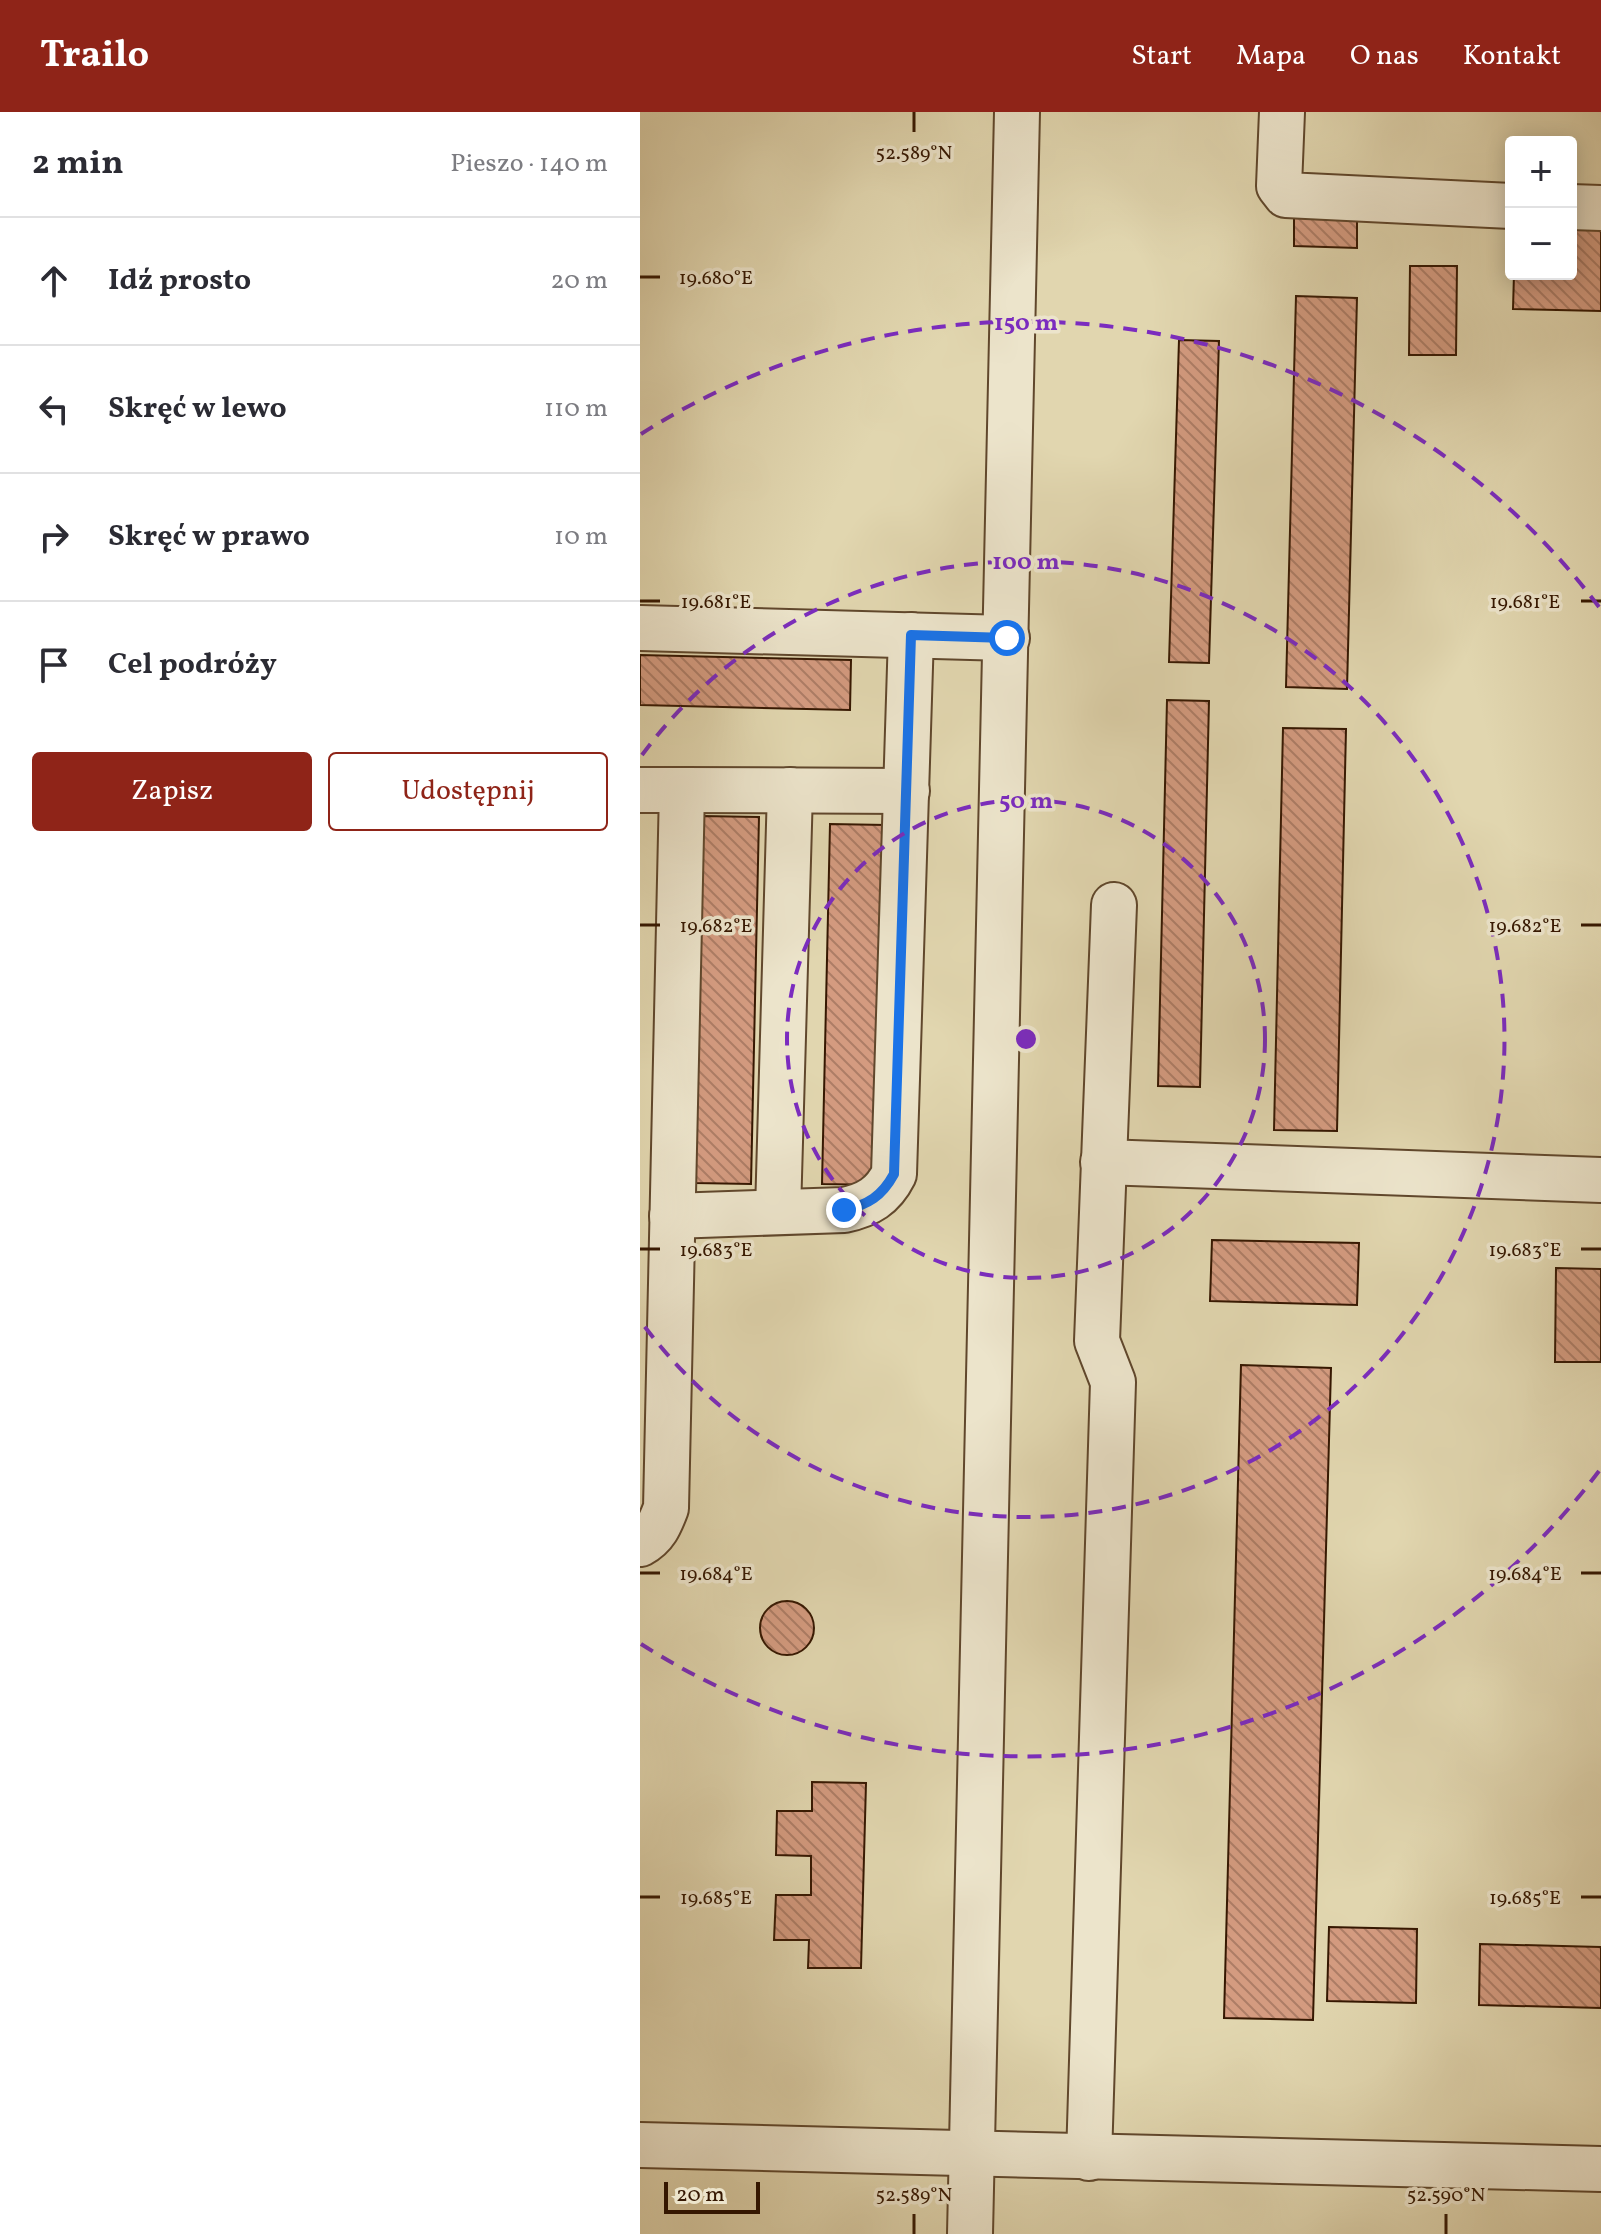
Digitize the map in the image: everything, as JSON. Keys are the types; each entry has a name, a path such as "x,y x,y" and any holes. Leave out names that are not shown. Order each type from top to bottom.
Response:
{"lane":[{"path":"970,2234 1017,112"},
{"path":"1282,112 1279,186 1286,195 1505,206"},
{"path":"1577,207 1601,208"},
{"path":"640,628 1007,638"},
{"path":"672,1216 844,1210 860,1206 881,1193 894,1174 911,635"},
{"path":"640,1544 650,1538 660,1525 666,1508 672,1216 661,790 907,791"},
{"path":"778,1212 790,790"},
{"path":"1089,2158 1113,1382 1097,1341 1114,905"},
{"path":"1103,1162 1601,1180"},
{"path":"640,2145 1601,2169"}],"building":[{"path":"1294,210 1357,212 1357,248 1294,246"},
{"path":"1577,219 1601,220 1601,311 1513,309 1514,280 1577,280"},
{"path":"1410,266 1457,266 1456,355 1409,355"},
{"path":"1296,296 1357,298 1347,689 1286,687"},
{"path":"1179,340 1219,341 1209,663 1169,662"},
{"path":"640,655 851,660 850,710 640,705"},
{"path":"1167,700 1209,701 1200,1087 1158,1086"},
{"path":"1283,728 1346,729 1337,1131 1274,1130"},
{"path":"702,816 759,817 751,1184 695,1183"},
{"path":"830,824 886,825 879,1185 822,1184"},
{"path":"1212,1240 1359,1243 1357,1305 1210,1301"},
{"path":"1556,1268 1601,1269 1601,1362 1555,1362"},
{"path":"1241,1365 1331,1368 1313,2020 1224,2018"},
{"path":"787,1601 806,1609 814,1628 806,1647 787,1655 768,1647 760,1628 768,1609"},
{"path":"812,1782 866,1783 861,1968 808,1968 809,1940 774,1940 776,1895 811,1895 811,1856 776,1855 777,1811 812,1811"},
{"path":"1329,1927 1417,1929 1416,2003 1327,2001"},
{"path":"1480,1944 1601,1947 1601,2008 1479,2005"}],"route":[{"path":"844,1210 875,1199 887,1188 894,1174 911,635 1007,638"}]}
